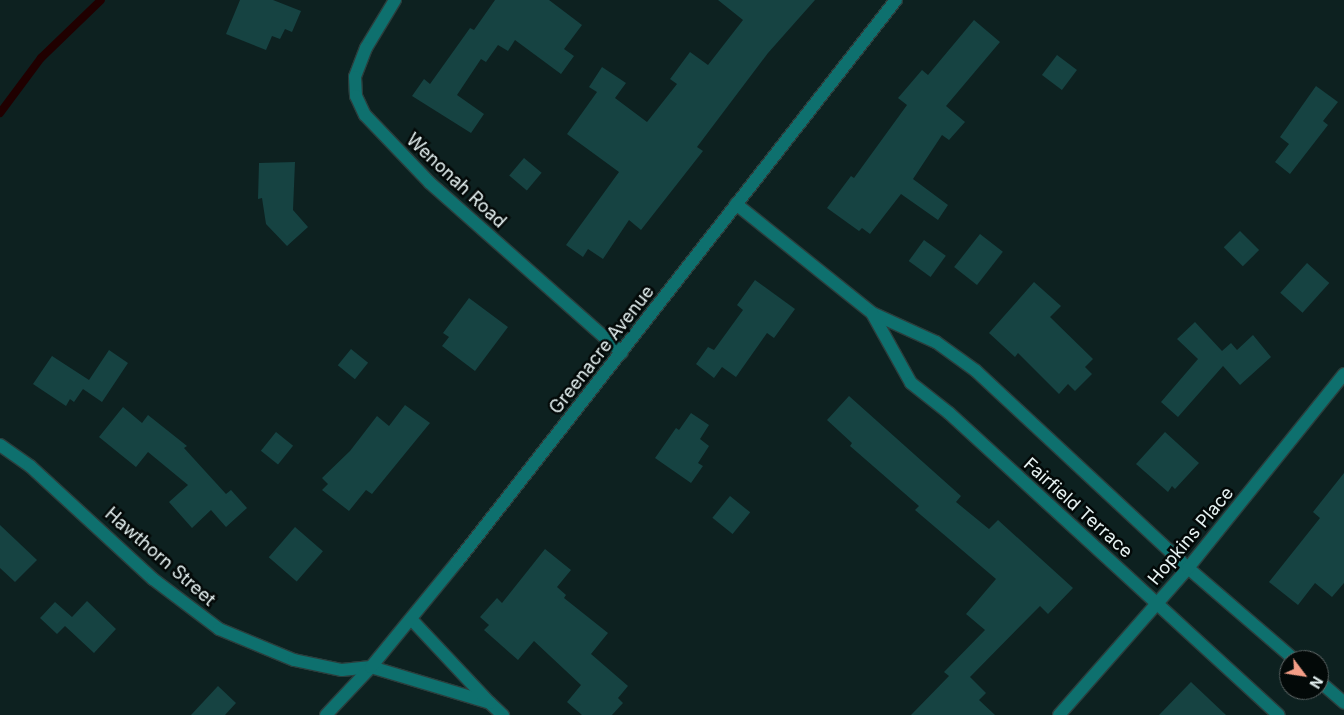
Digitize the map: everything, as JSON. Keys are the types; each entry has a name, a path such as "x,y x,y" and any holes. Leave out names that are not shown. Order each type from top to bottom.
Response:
{"street":[{"name":"Wenonah Road","path":"395,0 366,48 356,77 356,96 365,115 430,183 622,353"},
{"name":"Greenacre Avenue","path":"326,715 371,667 411,618 622,353 896,0"},
{"name":"Fairfield Terrace","path":"736,204 872,313 936,342 976,371 1188,568 1283,650"},
{"name":"Fairfield Terrace","path":"872,313 911,383 949,413 1279,715"},
{"name":"Hopkins Place","path":"1059,715 1188,568 1344,374"},
{"name":"Hawthorn Street","path":"0,445 43,478 153,579 219,629 294,660 342,670 371,667 490,703"},
{"name":"Hawthorn Street","path":"411,618 503,715"},
{"path":"1329,690 1344,703"}],"building":[{"path":"240,0 273,0 301,11 292,32 285,29 280,39 272,36 266,50 226,34"},
{"path":"495,0 549,0 582,25 564,49 574,56 561,74 515,40 508,51 498,45 486,62 481,59 457,95 484,114 471,133 412,96 424,79 430,84 470,28 474,30"},
{"path":"718,0 815,0 768,53 697,147 703,151 641,230 629,220 603,259 588,249 583,257 566,245 619,172 567,134 597,92 589,87 602,67 626,83 615,98 647,122 677,84 670,79 690,52 708,65 743,20"},
{"path":"974,20 1000,42 946,106 965,122 949,140 942,135 913,179 948,205 938,220 901,194 870,234 862,228 859,231 827,208 851,176 854,178 907,105 898,98 922,70 928,75"},
{"path":"1057,55 1077,70 1062,90 1042,75"},
{"path":"1316,86 1338,102 1323,121 1328,125 1290,174 1275,162 1289,144 1280,137"},
{"path":"524,158 542,173 527,190 509,176"},
{"path":"295,162 293,210 308,227 287,246 266,224 262,198 258,199 259,163"},
{"path":"1240,231 1259,250 1243,266 1224,247"},
{"path":"980,234 1003,252 977,285 954,267"},
{"path":"924,240 946,256 931,277 909,261"},
{"path":"1307,263 1329,283 1303,313 1280,293"},
{"path":"755,280 795,309 774,338 767,333 736,377 722,367 714,378 696,364 708,347 714,350 743,310 737,305"},
{"path":"1034,282 1061,306 1050,317 1093,359 1085,367 1092,374 1075,391 1068,384 1059,394 1018,353 1015,357 989,333"},
{"path":"469,298 508,327 475,371 442,346 449,337 443,333"},
{"path":"1195,322 1222,351 1231,343 1237,350 1253,335 1271,357 1240,385 1223,366 1178,417 1161,402 1198,359 1177,339"},
{"path":"351,349 368,363 355,379 338,365"},
{"path":"109,350 128,363 102,402 83,389 74,402 70,399 66,406 33,384 52,356 89,380"},
{"path":"849,396 961,496 956,502 989,529 998,520 1073,588 1048,614 1040,606 970,677 986,693 979,700 995,715 911,715 949,676 944,672 985,630 966,614 996,579 915,510 919,506 850,446 852,443 827,420"},
{"path":"405,405 430,423 372,494 366,490 349,511 322,490 328,484 322,478 350,451 377,416 389,426"},
{"path":"123,407 142,423 148,415 187,446 184,448 226,494 231,490 247,508 226,527 211,510 192,528 169,502 188,485 148,452 136,467 99,437"},
{"path":"691,413 709,425 700,439 709,446 698,463 703,466 691,483 655,458 676,428 679,430"},
{"path":"276,432 293,446 278,464 261,451"},
{"path":"1165,432 1199,463 1175,489 1172,486 1168,492 1136,464"},
{"path":"1344,473 1344,583 1332,597 1315,583 1298,605 1269,582 1320,518 1313,512"},
{"path":"730,496 750,512 733,534 712,518"},
{"path":"0,525 37,560 15,582 0,568"},
{"path":"295,527 323,551 297,581 269,557"},
{"path":"545,549 571,570 557,587 566,595 564,598 608,633 591,654 628,686 618,698 623,703 612,715 582,715 567,702 581,685 534,641 518,660 484,630 489,625 480,617 497,598 502,603"},
{"path":"87,601 116,629 94,653 65,626 57,634 40,618 55,602 72,617"},
{"path":"1191,682 1226,715 1159,715"},
{"path":"218,686 236,703 225,715 191,715"}],"waterway":[{"path":"0,113 41,58 101,0"}]}
